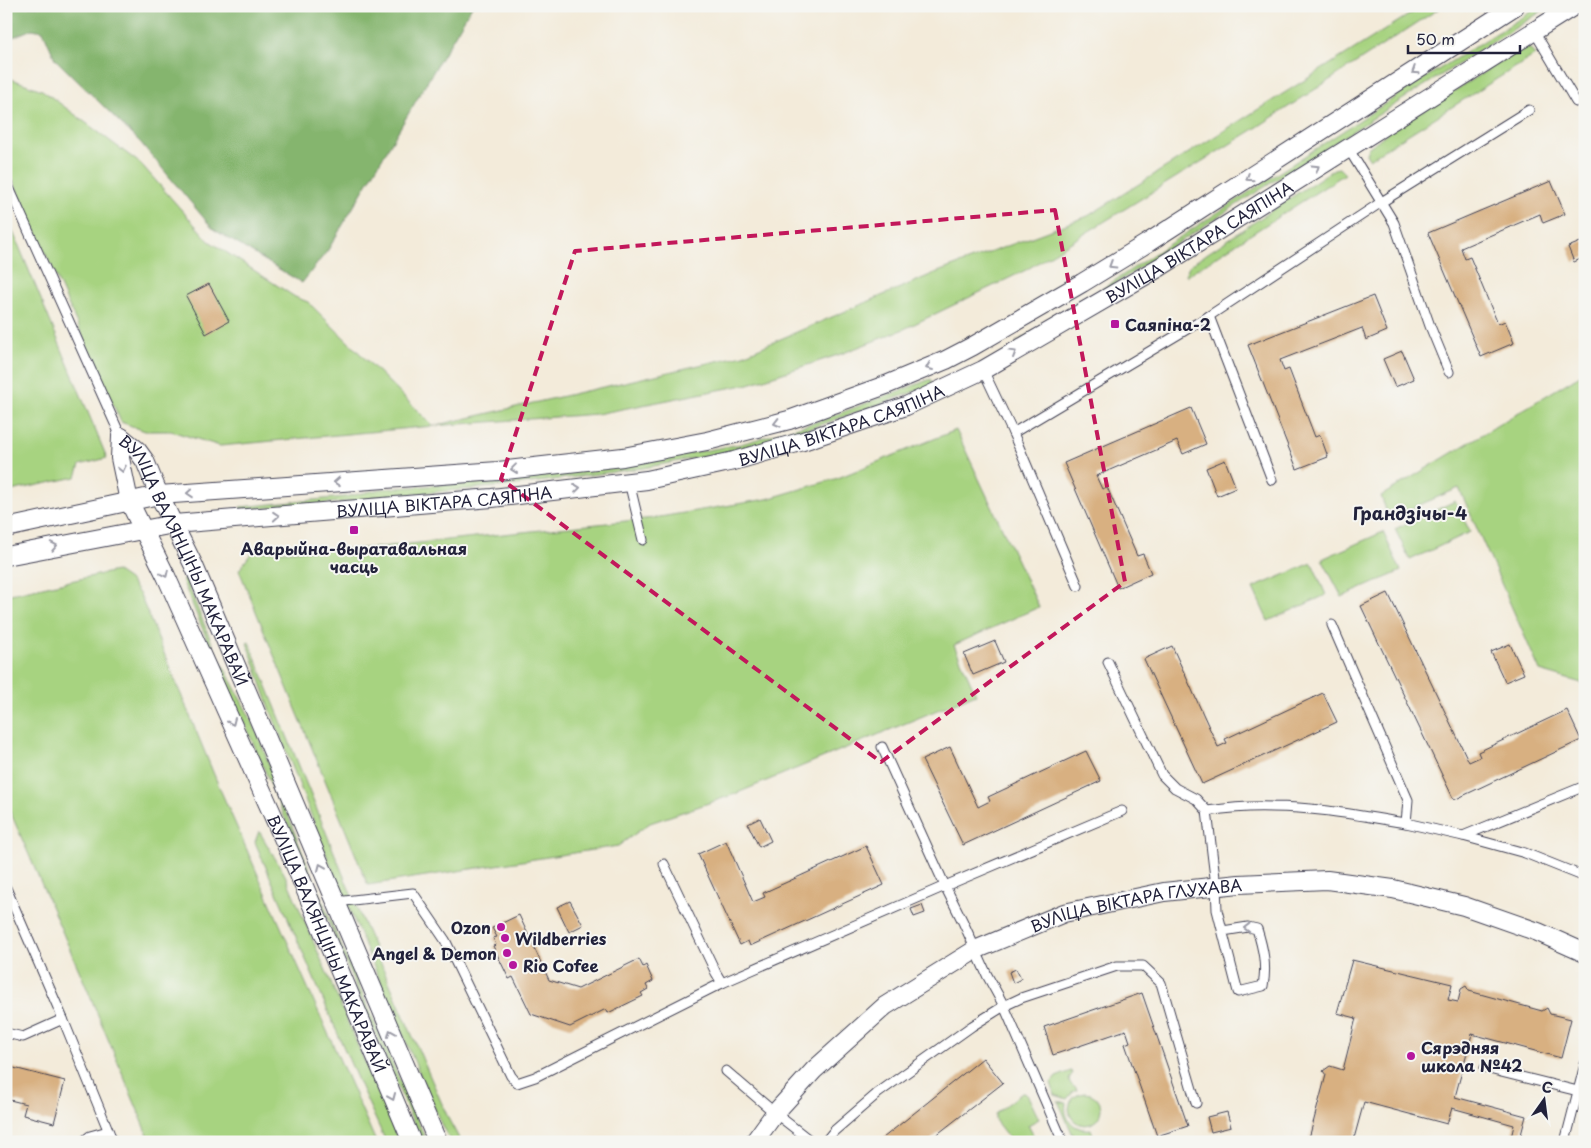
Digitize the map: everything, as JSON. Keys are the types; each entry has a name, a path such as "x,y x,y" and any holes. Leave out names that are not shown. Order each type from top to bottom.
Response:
{"street":[{"name":"ВУЛІЦА ВІКТАРА САЯПІНА","path":"6,528 160,495 498,471 623,457 707,441 789,420 886,386 973,346 1149,242 1515,6"},
{"name":"ВУЛІЦА ВІКТАРА САЯПІНА","path":"6,556 174,524 482,499 646,480 734,461 800,442 906,406 983,370 1160,267 1574,6"},
{"path":"973,346 983,370"},
{"name":"ВУЛІЦА ВАЛЯНЦІНЫ МАКАРАВАЙ","path":"121,437 137,450 145,461 194,566 439,1142"},
{"name":"ВУЛІЦА ВАЛЯНЦІНЫ МАКАРАВАЙ","path":"121,437 120,458 129,501 144,530 292,858 412,1142"},
{"name":"ВУЛІЦА ВІКТАРА ГЛУХАВА","path":"754,1142 775,1113 814,1070 885,1006 975,950 1064,913 1164,892 1216,886 1327,880 1393,889 1464,906 1538,932 1585,953"}],"lane":[{"path":"1534,31 1576,102"},
{"path":"1013,433 1209,316 1380,202 1529,110"},
{"path":"1348,148 1394,223 1430,326 1449,372"},
{"path":"6,181 121,437"},
{"path":"1209,316 1272,480"},
{"path":"983,370 1013,433 1078,586"},
{"path":"629,482 643,540"},
{"path":"1332,625 1408,800 1406,823"},
{"path":"1108,662 1162,775 1175,788 1196,799 1207,811 1217,910 1222,931 1238,992 1263,986 1265,976 1264,954 1257,929 1248,927 1222,931"},
{"path":"882,747 975,950 1004,1006 1062,1142"},
{"path":"1463,836 1580,788 1585,791"},
{"path":"1207,811 1239,807 1274,807 1330,811 1406,823 1525,853 1585,877"},
{"path":"336,902 413,893 445,940 511,1076 517,1083 535,1077 722,983 945,886 1122,812"},
{"path":"664,864 722,983"},
{"path":"6,888 63,1019 113,1142"},
{"path":"825,1142 834,1131 878,1093 972,1026 1004,1006 1021,998 1118,966 1143,966 1161,983 1196,1103"},
{"path":"6,1033 22,1037 63,1019"},
{"path":"1565,1142 1585,1064"},
{"path":"1485,1068 1578,1091"},
{"path":"726,1071 812,1142"},
{"path":"83,1142 90,1136 108,1131"}],"highlighted area":[{"path":"1055,210 1125,582 881,762 501,479 575,251"}],"green space":[{"path":"6,6 472,6 328,250 302,283 213,229 141,143 55,59 43,31 32,29 6,40"},
{"path":"1423,6 1443,6 1256,128 1026,270 904,329 841,354 749,384 597,414 433,426 743,355 935,273 1088,216"},
{"path":"1540,6 1550,6 1087,302 1016,342 1086,300 1409,88"},
{"path":"1524,47 1529,48 1535,55 1369,159 1366,154 1368,148 1387,133"},
{"path":"6,77 42,90 141,164 209,241 295,297 308,302 433,426 220,446 171,431 145,431 121,422 6,165"},
{"path":"1339,168 1345,174 1186,276 1190,265 1334,169"},
{"path":"6,215 107,458 80,465 76,477 6,492"},
{"path":"1585,372 1585,684 1540,671 1459,488 1389,518 1381,496"},
{"path":"931,379 933,385 820,425 742,449 643,468 515,485 344,502 241,510 240,507 345,497 381,489 513,480 642,462 741,444 819,421"},
{"path":"956,430 1039,607 954,645 976,694 735,794 650,823 618,846 368,885 239,570 252,552 372,548 654,518 767,499 838,478"},
{"path":"1455,501 1470,532 1410,560 1395,529"},
{"path":"1383,532 1401,571 1342,597 1322,559"},
{"path":"1312,563 1326,595 1268,621 1253,588"},
{"path":"116,571 129,580 140,595 220,789 376,1142 151,1142 6,802 6,595"},
{"path":"183,579 186,580 214,648 255,727 297,839 333,927 427,1142 422,1142 408,1111 252,740 221,673"},
{"path":"249,642 353,899 449,1120 461,1142 451,1142 442,1126 330,864 272,714 247,643"},
{"path":"259,831 285,875 399,1142 386,1142 359,1083 255,842"},
{"path":"1071,1071 1072,1074 1069,1081 1077,1090 1067,1099 1055,1095 1051,1083 1056,1077"},
{"path":"1022,1093 1028,1096 1039,1119 1028,1125 1037,1142 1012,1142 995,1120 995,1114"},
{"path":"1085,1093 1096,1098 1101,1109 1096,1120 1085,1125 1074,1120 1069,1109 1074,1098"},
{"path":"1058,1101 1066,1103 1066,1115 1071,1123 1080,1128 1091,1129 1095,1142 1092,1142 1091,1138 1083,1142 1076,1142"}],"building":[{"path":"1551,181 1565,214 1543,223 1540,214 1461,248 1465,259 1470,257 1498,324 1505,321 1514,343 1481,357 1428,233"},
{"path":"1583,241 1585,244 1585,257 1574,262 1568,247"},
{"path":"209,284 229,321 206,334 186,296"},
{"path":"1373,296 1387,331 1366,340 1362,328 1280,360 1284,371 1289,369 1315,437 1320,435 1328,457 1297,469 1248,345"},
{"path":"1402,351 1414,379 1395,387 1383,359"},
{"path":"1191,408 1206,444 1183,454 1177,441 1096,476 1102,489 1107,487 1137,556 1143,554 1151,573 1118,588 1064,463"},
{"path":"1225,460 1236,488 1217,496 1206,468"},
{"path":"1388,593 1469,762 1480,757 1478,752 1567,710 1581,740 1454,800 1361,606"},
{"path":"995,641 1004,662 973,675 964,654"},
{"path":"1510,644 1524,674 1505,682 1491,652"},
{"path":"1172,646 1218,747 1227,743 1225,739 1323,693 1337,722 1202,784 1144,659"},
{"path":"950,747 978,807 990,801 988,797 1086,751 1101,781 963,845 922,760"},
{"path":"760,818 771,841 759,847 748,824"},
{"path":"726,841 753,902 765,897 763,893 866,846 884,885 750,946 748,941 740,945 698,854"},
{"path":"570,901 583,925 569,932 557,907"},
{"path":"922,905 925,913 914,917 911,909"},
{"path":"519,915 549,980 578,989 639,959 643,967 646,965 653,981 646,985 648,989 641,993 643,996 608,1013 606,1009 570,1027 531,1014 513,977 509,979 493,946 496,945 493,938 497,937 492,928"},
{"path":"1352,960 1452,984 1448,1000 1458,1002 1461,989 1466,986 1469,991 1542,1011 1547,1008 1550,1014 1571,1019 1561,1058 1472,1034 1455,1097 1526,1116 1519,1142 1510,1142 1514,1125 1452,1108 1447,1124 1364,1102 1353,1142 1308,1142 1326,1075 1323,1071 1330,1066 1343,1070 1356,1018 1337,1013"},
{"path":"1016,969 1021,979 1013,983 1009,972"},
{"path":"1142,993 1188,1126 1157,1136 1125,1044 1130,1042 1126,1030 1053,1055 1044,1027"},
{"path":"983,1058 1003,1083 929,1142 878,1142"},
{"path":"6,1066 65,1081 54,1123 23,1115 26,1104 6,1099"},
{"path":"1227,1112 1231,1127 1211,1132 1207,1117"}],"place":[{"name":"Саяпіна-2","path":"1115,324"},
{"name":"Аварыйна-выратавальная часць","path":"354,530"},
{"name":"Ozon","path":"501,927"},
{"name":"Wildberries","path":"505,938"},
{"name":"Angel & Demon","path":"507,953"},
{"name":"Rio Cofee","path":"513,965"},
{"name":"Сярэдняя школа №42","path":"1411,1056"}],"district":[{"name":"Грандзічы-4","path":"1410,512"}]}
